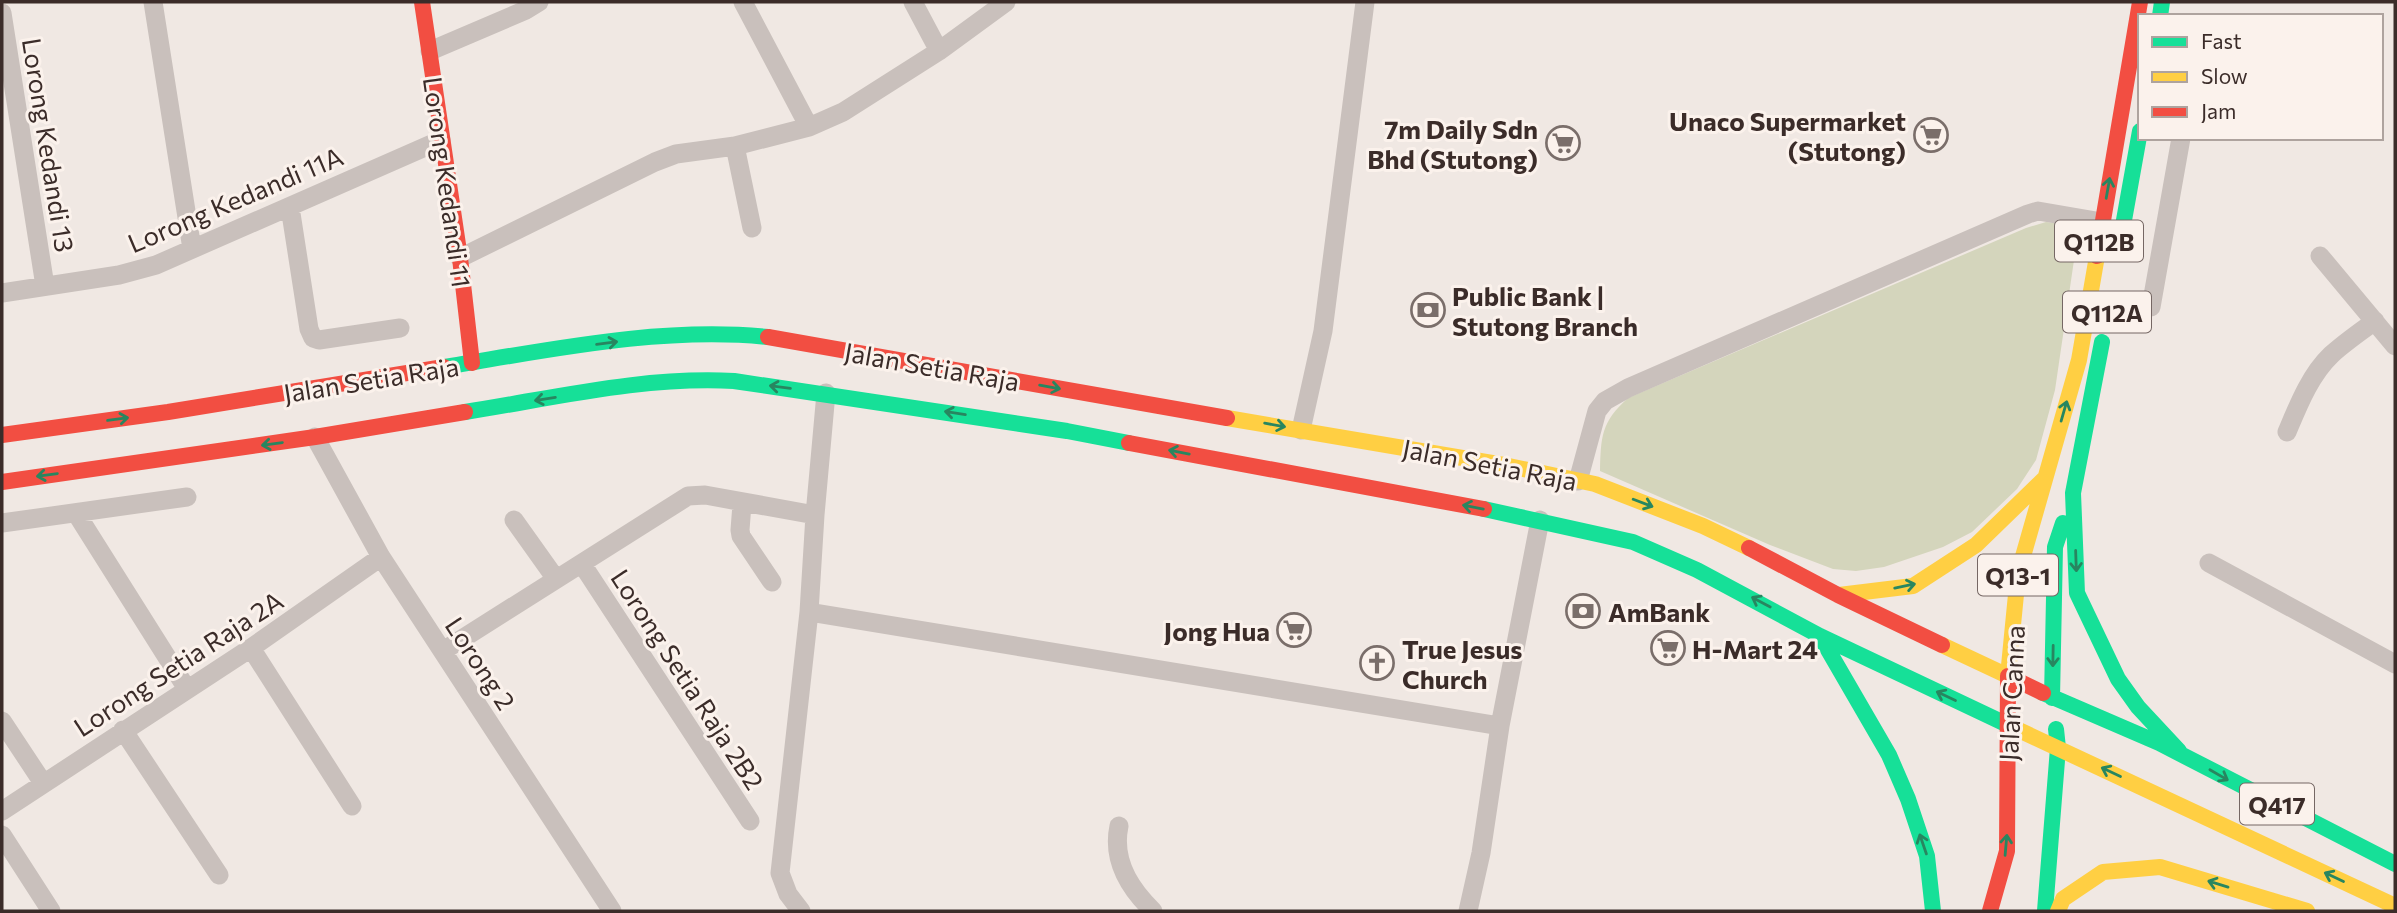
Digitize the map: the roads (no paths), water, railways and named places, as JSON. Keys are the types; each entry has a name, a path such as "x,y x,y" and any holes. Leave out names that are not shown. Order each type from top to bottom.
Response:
{"main road":[{"name":"Lorong Kedandi 11","path":"422,2 460,258 472,363 478,379"},
{"name":"Q112B","path":"2046,477 2079,360 2140,2"},
{"name":"Q112A","path":"2115,265 2138,140"},
{"name":"Q112A","path":"2073,493 2103,332"},
{"name":"Jalan Setia Raja","path":"2,435 168,412 540,351 629,340 728,333 787,340 877,358 1504,465 1595,484 1703,526 1786,566 1838,595 2008,676"},
{"path":"540,351 569,362 702,347 744,352"},
{"path":"772,354 809,361"},
{"path":"700,365 721,367 734,381"},
{"path":"616,371 664,366"},
{"path":"499,392 578,376"},
{"name":"Jalan Setia Raja","path":"2,482 310,430 649,382 697,379 824,386 1391,491 1540,520 1633,542 1697,570 1820,636 2008,725"},
{"path":"168,412 193,421 287,409"},
{"path":"1301,430 1304,457 1391,491"},
{"path":"1838,595 1913,586 1976,545 2046,477"},
{"name":"Jalan Canna","path":"1990,911 2007,850 2008,676 2018,574 2046,477"},
{"path":"2052,698 2055,547 2073,493"},
{"path":"2073,493 2077,593 2090,624 2118,678 2138,707 2184,756"},
{"path":"1820,636 1889,755 1908,799 1927,856 1933,911"},
{"name":"Q417","path":"2008,676 2184,756 2395,864"},
{"name":"Jalan Canna","path":"2045,911 2058,748 2052,698"},
{"name":"Q417","path":"2008,725 2395,906"},
{"path":"2058,911 2063,899 2103,872 2160,867 2307,911"}],"street":[{"path":"153,2 192,249"},
{"path":"430,51 539,2"},
{"path":"743,2 809,127"},
{"path":"913,2 939,51"},
{"path":"460,258 655,162 676,154 735,146 809,127 843,112 939,51 1006,2"},
{"path":"1301,430 1323,331 1366,2"},
{"name":"Lorong Kedandi 13","path":"2,13 45,286"},
{"name":"Lorong Kedandi 11A","path":"2,293 119,275 156,265 441,140"},
{"path":"2151,307 2181,140"},
{"path":"735,146 752,228"},
{"path":"290,207 309,328 313,338 319,340 400,328"},
{"path":"1578,481 1597,411 1605,401 1628,388 2028,214 2038,211 2102,222"},
{"path":"2320,256 2395,346"},
{"path":"2287,432 2298,405 2322,365 2331,354 2375,321"},
{"path":"801,911 788,894 780,873 809,612 824,386"},
{"name":"Lorong 2","path":"310,430 381,557 612,911"},
{"path":"443,651 688,496 705,495 815,516"},
{"path":"2,523 187,497"},
{"path":"742,504 741,536 772,582"},
{"path":"76,513 187,689"},
{"path":"514,520 556,579"},
{"path":"1468,911 1481,853 1500,726 1540,520"},
{"name":"Lorong Setia Raja 2A","path":"2,811 251,648 381,557"},
{"path":"2209,563 2395,664"},
{"name":"Lorong Setia Raja 2B2","path":"582,564 750,821"},
{"path":"809,612 1500,726"},
{"path":"251,648 352,806"},
{"path":"2,721 43,783"},
{"path":"123,730 219,875"},
{"path":"1119,826 1116,841 1128,882 1153,911"},
{"path":"2,835 51,911"},
{"path":"2243,892 2251,911"}],"place":[{"name":"Unaco Supermarket (Stutong)","path":"1931,135"},
{"name":"7m Daily Sdn Bhd (Stutong)","path":"1563,143"},
{"name":"Public Bank | Stutong Branch","path":"1428,310"},
{"name":"AmBank","path":"1583,611"},
{"name":"Jong Hua","path":"1294,630"},
{"name":"H-Mart 24","path":"1668,648"},
{"name":"True Jesus Church","path":"1377,663"}]}
